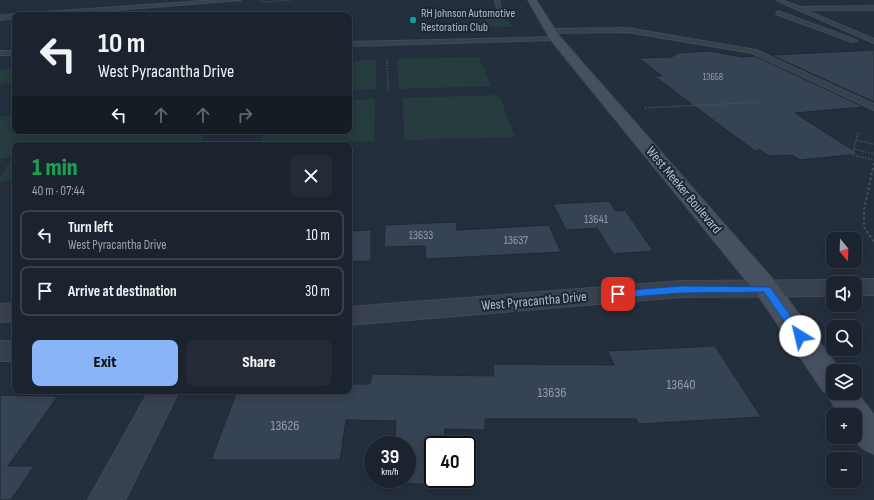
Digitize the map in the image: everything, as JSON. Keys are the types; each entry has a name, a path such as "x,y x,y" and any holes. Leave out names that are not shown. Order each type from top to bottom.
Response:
{"street":[{"name":"West Meeker Boulevard","path":"532,0 552,35 766,289 826,372"},
{"path":"862,287 874,287"},
{"name":"West Pyracantha Drive","path":"352,316 681,289 826,288"},
{"path":"0,313 12,312"},
{"path":"0,351 12,351"},
{"path":"106,500 162,394"},
{"path":"845,400 874,440"}],"lane":[{"path":"72,12 239,0"},
{"path":"497,0 499,8"},
{"path":"778,0 874,40"},
{"path":"796,8 874,8"},
{"path":"778,13 862,44"},
{"path":"0,18 12,16"},
{"path":"352,44 552,35 627,30 754,51 874,107"},
{"path":"0,53 12,53"}],"path":[{"path":"259,0 266,2 292,0"},
{"path":"645,108 762,102"},
{"path":"858,133 852,155 874,162 864,210 864,228 874,242"},
{"path":"856,140 874,144"},
{"path":"854,149 874,154"}],"green space":[{"path":"500,10 513,27 469,28 467,24 478,23 485,19 462,14 460,11"},
{"path":"479,57 491,86 399,89 397,59"},
{"path":"376,60 376,89 352,90 352,61"},
{"path":"12,69 12,82 0,84 0,70"},
{"path":"499,95 515,137 404,140 403,98"},
{"path":"375,99 374,141 260,142 264,134 352,134 352,100"},
{"path":"12,115 12,134 202,134 202,142 12,142 12,157 0,159 0,117"},
{"path":"12,157 12,180 0,182 0,178"}],"building":[{"path":"874,50 874,102 771,55"},
{"path":"709,51 742,57 755,56 864,107 795,113 859,154 800,160 792,155 769,156 760,150 755,151 654,76 662,76 639,58 672,57 677,53"},
{"path":"609,201 616,211 625,210 653,251 613,254 597,228 566,230 553,204"},
{"path":"456,222 457,230 549,225 561,252 426,259 425,246 384,247 385,225"},
{"path":"371,230 371,261 352,262 352,231"},
{"path":"715,346 761,417 639,424 636,419 485,419 485,430 445,429 445,436 424,436 424,484 416,484 416,436 395,436 396,421 346,420 340,460 211,460 236,394 352,394 352,384 370,384 372,374 494,376 493,364 614,365 608,351"},
{"path":"0,395 58,396 8,466 34,466 11,500 0,500"}],"place":[{"name":"RH Johnson Automotive Restoration Club","path":"413,20"}],"route":[{"path":"618,294 681,289 766,289 800,336"}]}
